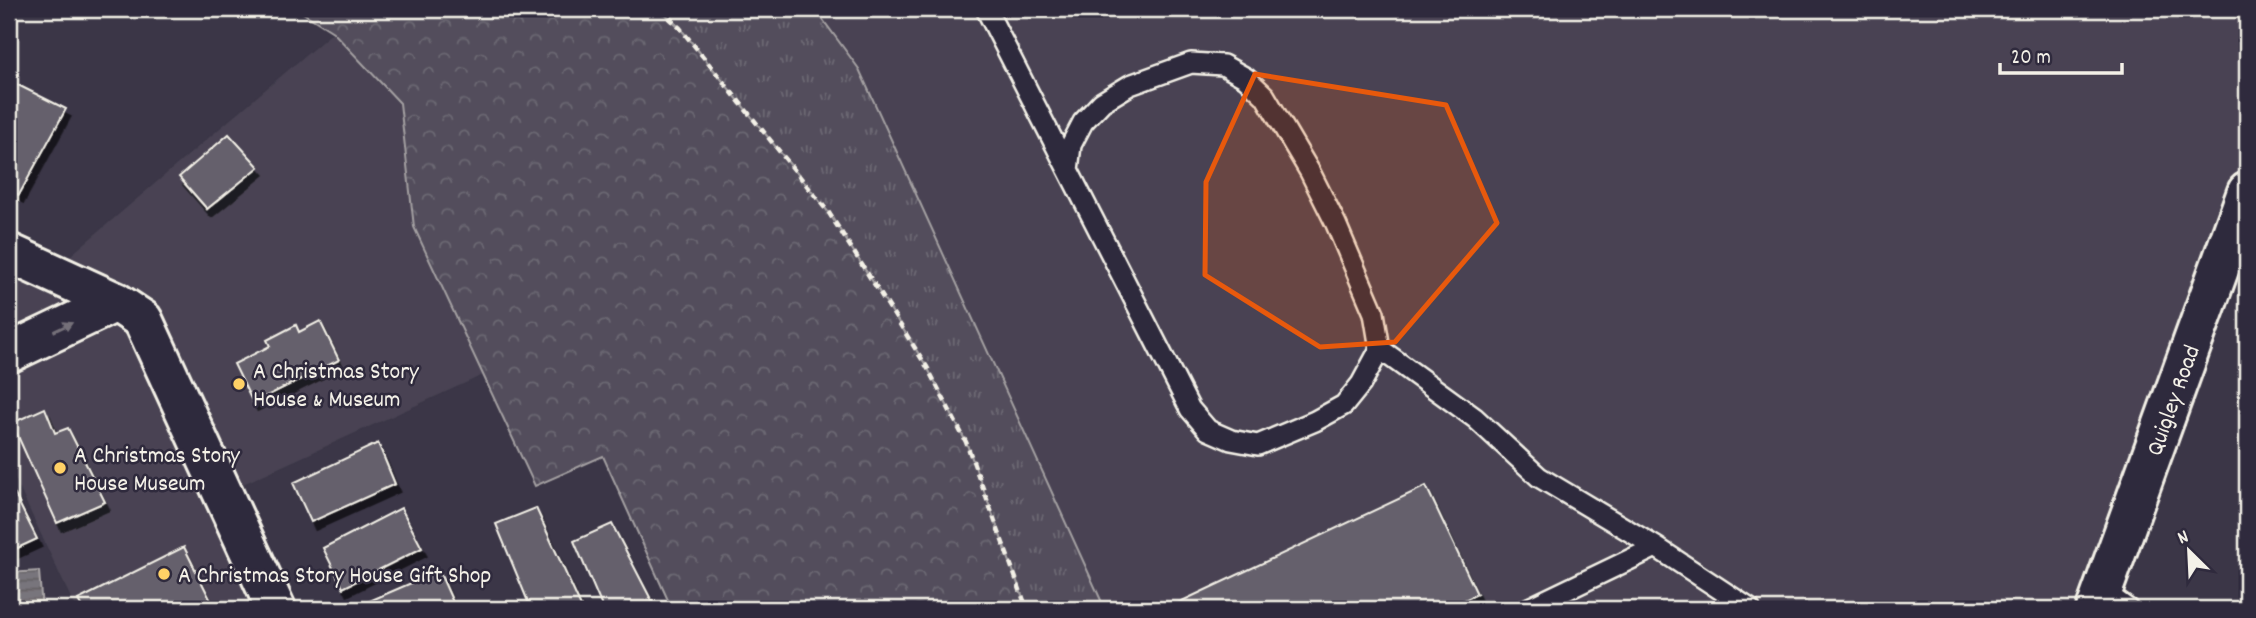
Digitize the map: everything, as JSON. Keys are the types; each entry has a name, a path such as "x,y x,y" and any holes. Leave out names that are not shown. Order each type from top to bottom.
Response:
{"street":[{"name":"Quigley Road","path":"2109,603 2247,192"},
{"path":"9,253 116,302 143,320 276,609"},
{"path":"9,353 116,302"}],"lane":[{"path":"986,9 1068,170 1190,409 1208,430 1231,440 1258,445 1315,421 1343,405 1360,384 1380,349 1374,313 1336,224 1310,172 1265,96 1246,78 1223,65 1191,64 1130,85 1101,103 1083,122 1071,145 1068,170"},
{"path":"1380,349 1475,418 1539,477 1656,547 1750,609"},
{"path":"1527,609 1656,547"}],"path":[{"path":"660,9 680,28 829,213 927,367 966,442 1027,609"}],"highlighted area":[{"path":"1255,74 1446,105 1497,223 1395,342 1320,347 1205,275 1206,182"}],"shaded area":[{"path":"815,9 2247,9 2247,192 2096,609 1105,609 859,69"},
{"path":"333,32 400,103 414,227 483,375 223,493 276,609 76,609 9,466 9,253 51,272"},
{"path":"39,571 42,609 9,609 9,573"}],"green space":[{"path":"297,9 660,9 680,28 829,213 927,367 966,442 1027,609 672,609 603,456 535,486 414,227 400,103 333,32"},
{"path":"660,9 815,9 859,69 1105,609 1027,609 966,442 927,367 829,213 680,28"}],"building":[{"path":"10,81 66,109 19,195 9,190"},
{"path":"229,134 259,167 207,209 179,177"},
{"path":"320,321 339,360 253,403 234,364 270,346 267,340 296,325 299,332"},
{"name":"A Christmas Story House Museum","path":"45,408 55,433 68,428 105,502 57,523 12,423"},
{"path":"378,443 395,484 311,522 293,483"},
{"path":"9,483 37,539 9,552"},
{"path":"1426,486 1477,594 1446,609 1165,609"},
{"path":"401,508 422,548 343,588 323,548"},
{"path":"536,508 582,609 531,609 496,524"},
{"path":"612,524 656,609 603,609 574,541"},
{"name":"A Christmas Story House Gift Shop","path":"184,547 215,609 83,609 78,600"},
{"path":"439,571 456,609 351,609"}],"place":[{"name":"A Christmas Story House & Museum","path":"239,384"},
{"name":"A Christmas Story House Museum","path":"60,468"},
{"name":"A Christmas Story House Gift Shop","path":"164,574"}]}
